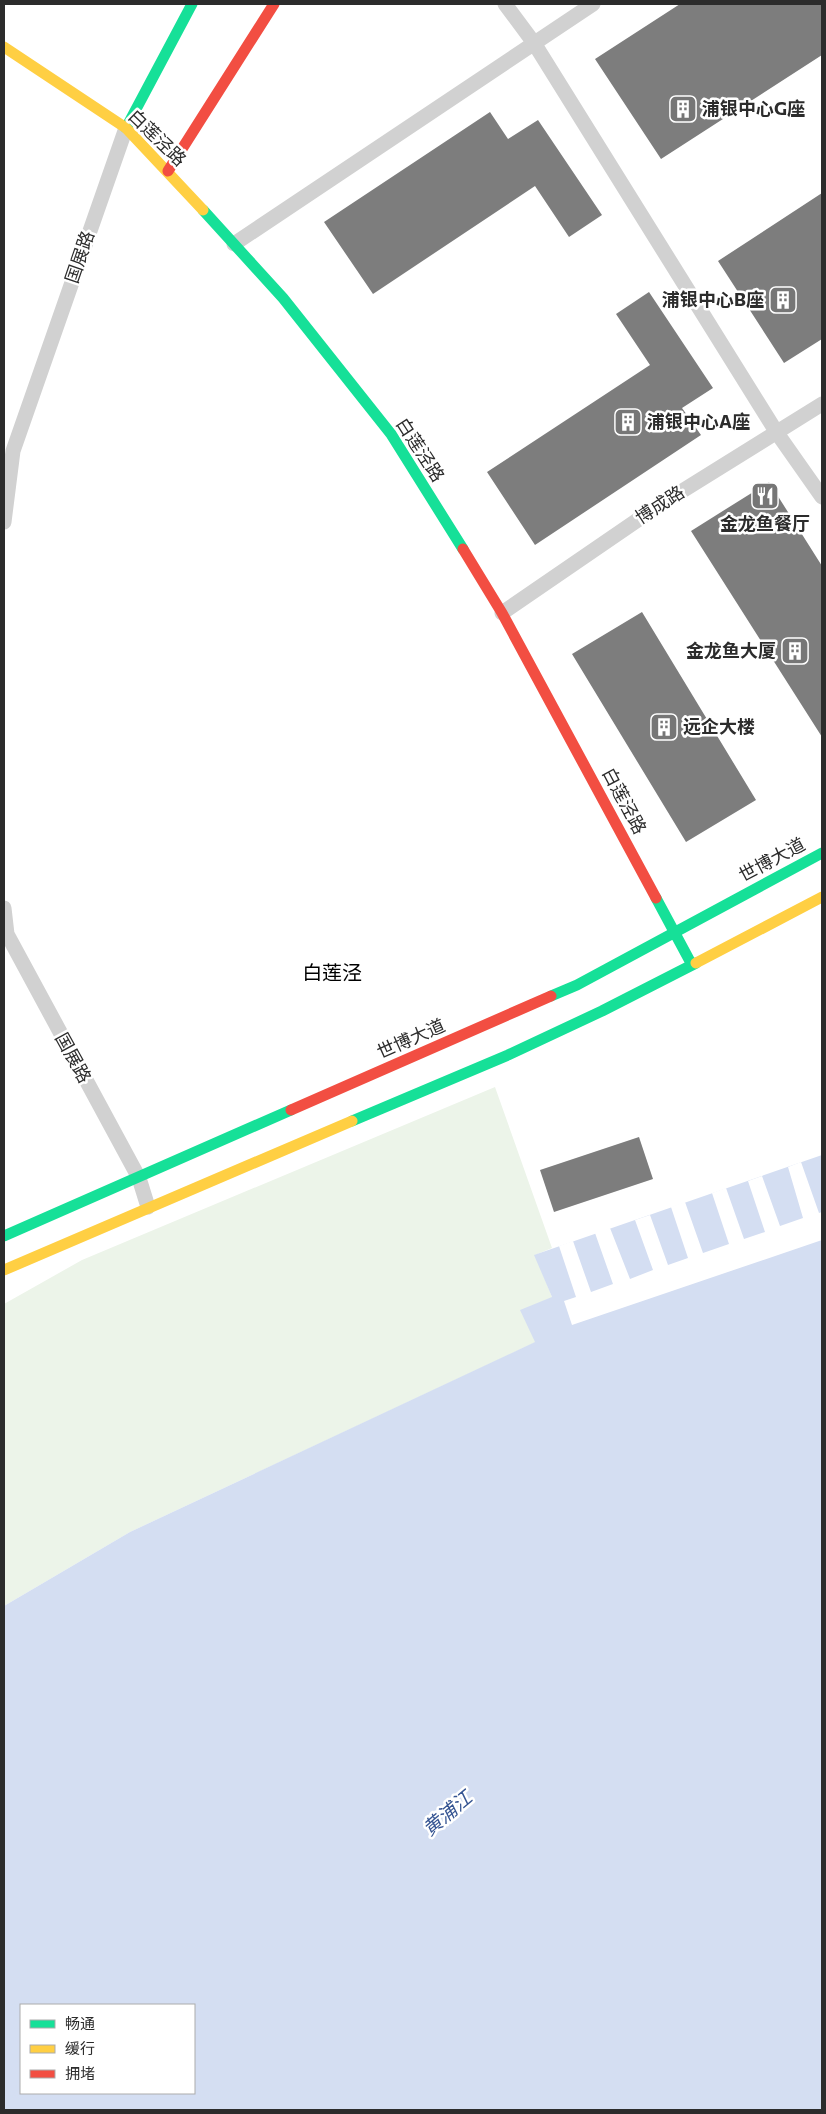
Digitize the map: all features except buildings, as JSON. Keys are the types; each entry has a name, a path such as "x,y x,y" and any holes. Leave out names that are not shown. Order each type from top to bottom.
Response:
{"main road":[{"name":"国展路","path":"126,128 192,4"},
{"path":"168,171 274,4"},
{"name":"白莲泾路","path":"4,47 126,128 168,171 283,298 391,434 502,612 692,965"},
{"name":"世博大道","path":"4,1236 577,985 822,853"},
{"path":"4,1270 508,1055 602,1011 822,897"}],"street":[{"path":"505,4 534,43 777,433 822,497"},
{"path":"234,244 593,4"},
{"name":"国展路","path":"4,522 13,451 126,128"},
{"name":"博成路","path":"502,612 658,506 822,404"},
{"name":"国展路","path":"4,908 7,934 139,1178 148,1207"}],"shaded area":[{"path":"495,1087 552,1248 535,1255 552,1297 536,1342 130,1532 4,1606 4,1304 82,1260"}],"water":[{"name":"黄浦江","path":"822,1155 822,2110 4,2110 4,1606 130,1532 535,1342 520,1310 552,1297 534,1255"}],"pier":[{"path":"801,1162 819,1213 822,1212 822,1240 572,1325 564,1301 576,1297 559,1246 573,1241 591,1292 613,1284 595,1233 610,1228 630,1279 653,1270 635,1220 650,1215 668,1265 688,1258 671,1207 685,1202 703,1253 729,1244 712,1193 726,1188 744,1239 765,1232 748,1181 762,1176 780,1226 803,1218 788,1167"}],"traffic: fast":[{"path":"126,128 192,4"},
{"path":"203,210 283,298 391,434 463,549"},
{"path":"551,996 577,985 822,853"},
{"path":"656,898 692,965"},
{"path":"352,1121 508,1055 602,1011 696,963"},
{"path":"4,1236 291,1110"}],"traffic: slow":[{"path":"4,47 126,128 203,210"},
{"path":"696,963 822,897"},
{"path":"4,1270 352,1121"}],"traffic: jam":[{"path":"168,171 274,4"},
{"path":"463,549 502,613 656,898"},
{"path":"291,1110 551,996"}],"place":[{"name":"浦银中心G座","path":"683,109"},
{"name":"浦银中心B座","path":"783,300"},
{"name":"浦银中心A座","path":"628,422"},
{"name":"金龙鱼餐厅","path":"765,496"},
{"name":"金龙鱼大厦","path":"795,651"},
{"name":"远企大楼","path":"664,727"}],"district":[{"name":"白莲泾","path":"332,973"}]}
